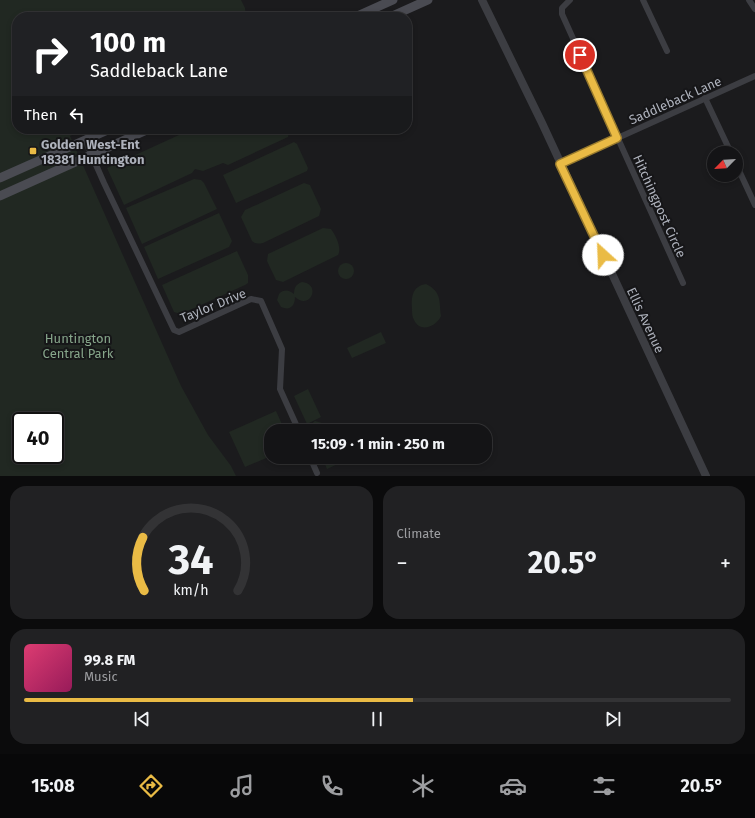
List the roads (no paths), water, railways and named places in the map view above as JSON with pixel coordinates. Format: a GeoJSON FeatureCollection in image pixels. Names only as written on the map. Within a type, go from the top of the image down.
{"type":"FeatureCollection","features":[{"type":"Feature","properties":{"kind":"main road"},"geometry":{"type":"LineString","coordinates":[[366,12],[393,0]]}},
{"type":"Feature","properties":{"kind":"main road"},"geometry":{"type":"LineString","coordinates":[[401,12],[428,0]]}},
{"type":"Feature","properties":{"kind":"main road"},"geometry":{"type":"LineString","coordinates":[[0,178],[99,134]]}},
{"type":"Feature","properties":{"kind":"main road"},"geometry":{"type":"LineString","coordinates":[[0,196],[138,134]]}},
{"type":"Feature","properties":{"kind":"street","name":"Ellis Avenue"},"geometry":{"type":"LineString","coordinates":[[482,0],[542,123],[706,476]]}},
{"type":"Feature","properties":{"kind":"street","name":"Hitchingpost Circle"},"geometry":{"type":"LineString","coordinates":[[570,0],[562,8],[562,14],[683,283]]}},
{"type":"Feature","properties":{"kind":"street"},"geometry":{"type":"LineString","coordinates":[[643,0],[667,51]]}},
{"type":"Feature","properties":{"kind":"street"},"geometry":{"type":"LineString","coordinates":[[749,0],[755,8]]}},
{"type":"Feature","properties":{"kind":"street","name":"Saddleback Lane"},"geometry":{"type":"LineString","coordinates":[[560,164],[755,76]]}},
{"type":"Feature","properties":{"kind":"street"},"geometry":{"type":"LineString","coordinates":[[705,98],[728,146]]}},
{"type":"Feature","properties":{"kind":"street","name":"Taylor Drive"},"geometry":{"type":"LineString","coordinates":[[85,140],[174,330],[179,332],[251,299],[261,301],[282,349],[280,389],[296,424]]}},
{"type":"Feature","properties":{"kind":"street"},"geometry":{"type":"LineString","coordinates":[[743,179],[755,205]]}},
{"type":"Feature","properties":{"kind":"street"},"geometry":{"type":"LineString","coordinates":[[313,464],[317,473]]}},
{"type":"Feature","properties":{"kind":"place","name":"Golden West-Ent 18381 Huntington"},"geometry":{"type":"Point","coordinates":[33,151]}},
{"type":"Feature","properties":{"kind":"park label","name":"Huntington Central Park"},"geometry":{"type":"Point","coordinates":[78,346]}}]}
